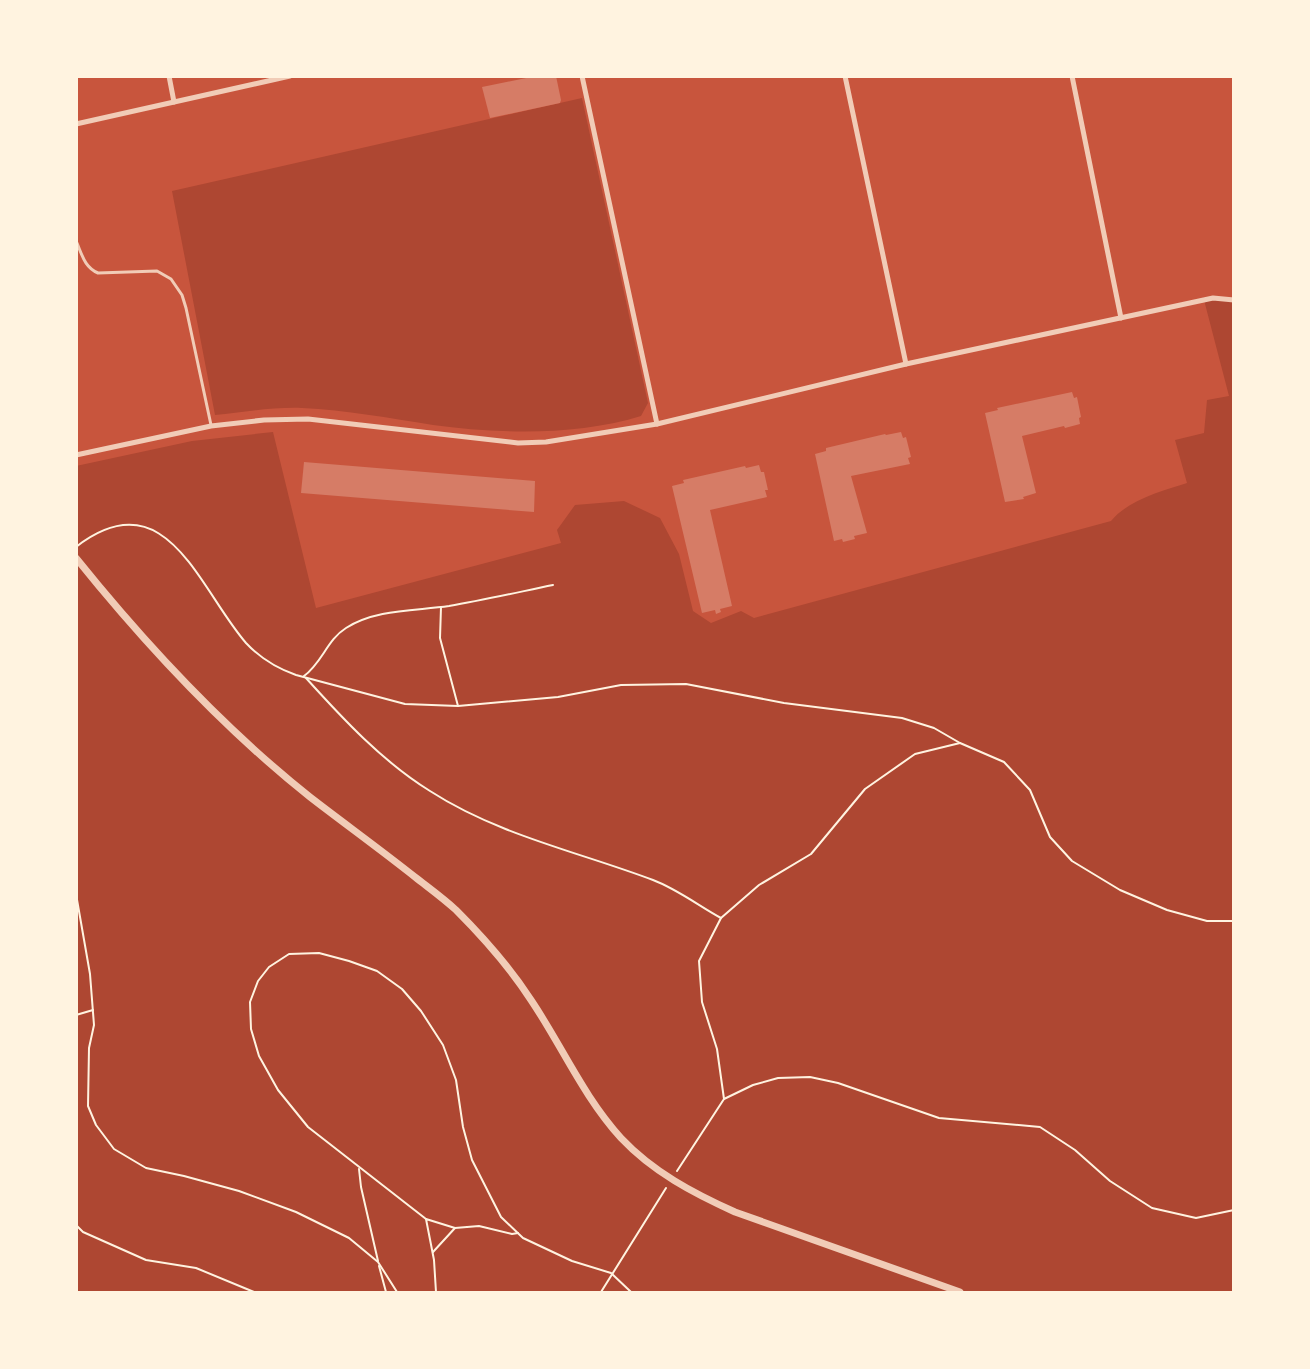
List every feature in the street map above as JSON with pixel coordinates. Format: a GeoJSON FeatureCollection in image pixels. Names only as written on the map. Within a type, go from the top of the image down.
{"type":"FeatureCollection","features":[{"type":"Feature","properties":{"kind":"street"},"geometry":{"type":"LineString","coordinates":[[169,76],[174,102]]}},
{"type":"Feature","properties":{"kind":"street"},"geometry":{"type":"LineString","coordinates":[[76,124],[290,76]]}},
{"type":"Feature","properties":{"kind":"street"},"geometry":{"type":"LineString","coordinates":[[582,76],[657,424]]}},
{"type":"Feature","properties":{"kind":"street"},"geometry":{"type":"LineString","coordinates":[[845,76],[906,364]]}},
{"type":"Feature","properties":{"kind":"street"},"geometry":{"type":"LineString","coordinates":[[1072,76],[1121,318]]}},
{"type":"Feature","properties":{"kind":"street"},"geometry":{"type":"LineString","coordinates":[[76,455],[211,426],[264,420],[308,419],[518,443],[546,442],[657,424],[906,364],[1213,298],[1233,300]]}},
{"type":"Feature","properties":{"kind":"street"},"geometry":{"type":"LineString","coordinates":[[76,558],[184,683],[236,734],[310,797],[453,907],[495,950],[532,1000],[576,1078],[599,1111],[622,1139],[667,1178],[735,1212],[960,1293]]}},
{"type":"Feature","properties":{"kind":"lane"},"geometry":{"type":"LineString","coordinates":[[76,241],[89,269],[98,273],[157,272],[171,279],[178,288],[186,308],[211,426]]}},
{"type":"Feature","properties":{"kind":"path"},"geometry":{"type":"LineString","coordinates":[[76,546],[106,528],[123,523],[156,532],[172,542],[185,555],[246,643],[262,658],[278,669],[405,704],[458,706],[558,697],[621,685],[686,684],[783,703],[902,718],[934,728],[1004,762],[1030,790],[1050,837],[1072,861],[1120,890],[1167,910],[1207,921],[1233,921]]}},
{"type":"Feature","properties":{"kind":"path"},"geometry":{"type":"LineString","coordinates":[[304,676],[312,671],[337,636],[360,620],[553,585]]}},
{"type":"Feature","properties":{"kind":"path"},"geometry":{"type":"LineString","coordinates":[[441,607],[440,638],[458,706]]}},
{"type":"Feature","properties":{"kind":"path"},"geometry":{"type":"LineString","coordinates":[[304,676],[336,712],[390,761],[430,792],[491,823],[556,848],[656,881],[721,918]]}},
{"type":"Feature","properties":{"kind":"path"},"geometry":{"type":"LineString","coordinates":[[724,1100],[717,1049],[702,1002],[699,961],[721,918],[759,885],[811,854],[865,789],[915,754],[960,742]]}},
{"type":"Feature","properties":{"kind":"path"},"geometry":{"type":"LineString","coordinates":[[76,894],[90,974],[94,1025],[89,1048],[88,1106],[96,1125],[114,1149],[146,1168],[239,1191],[296,1212],[349,1238],[378,1262],[397,1293]]}},
{"type":"Feature","properties":{"kind":"path"},"geometry":{"type":"LineString","coordinates":[[518,1233],[512,1234],[479,1226],[455,1228],[426,1219],[308,1127],[278,1090],[259,1056],[251,1029],[250,1002],[258,981],[269,967],[289,954],[319,952],[377,972],[402,989],[421,1011],[443,1045],[456,1080],[463,1127],[472,1160],[501,1217],[518,1233],[523,1238],[572,1261],[611,1273],[631,1293]]}},
{"type":"Feature","properties":{"kind":"path"},"geometry":{"type":"LineString","coordinates":[[76,1015],[93,1010]]}},
{"type":"Feature","properties":{"kind":"path"},"geometry":{"type":"LineString","coordinates":[[673,1177],[724,1100],[753,1084],[778,1078],[810,1077],[838,1083],[939,1118],[1040,1127],[1075,1150],[1110,1181],[1152,1208],[1196,1218],[1233,1210]]}},
{"type":"Feature","properties":{"kind":"path"},"geometry":{"type":"LineString","coordinates":[[359,1168],[361,1187],[386,1293]]}},
{"type":"Feature","properties":{"kind":"path"},"geometry":{"type":"LineString","coordinates":[[601,1293],[611,1273],[666,1187]]}},
{"type":"Feature","properties":{"kind":"path"},"geometry":{"type":"LineString","coordinates":[[426,1219],[436,1293]]}},
{"type":"Feature","properties":{"kind":"path"},"geometry":{"type":"LineString","coordinates":[[76,1225],[83,1232],[146,1260],[196,1268],[254,1293]]}},
{"type":"Feature","properties":{"kind":"path"},"geometry":{"type":"LineString","coordinates":[[432,1252],[455,1228]]}},
{"type":"Feature","properties":{"kind":"shaded area"},"geometry":{"type":"Polygon","coordinates":[[[582,98],[648,403],[641,416],[564,430],[511,431],[459,428],[351,412],[302,408],[215,415],[172,191],[582,98]]]}},
{"type":"Feature","properties":{"kind":"shaded area"},"geometry":{"type":"Polygon","coordinates":[[[1204,300],[1233,300],[1233,1292],[77,1292],[76,466],[192,441],[273,432],[316,608],[561,543],[557,530],[575,505],[624,501],[660,518],[679,554],[693,611],[711,623],[741,611],[754,618],[1111,521],[1136,502],[1187,483],[1175,440],[1204,433],[1207,400],[1229,396],[1204,300]]]}},
{"type":"Feature","properties":{"kind":"building"},"geometry":{"type":"Polygon","coordinates":[[[536,76],[556,76],[560,103],[490,118],[482,87],[536,76]]]}},
{"type":"Feature","properties":{"kind":"building"},"geometry":{"type":"Polygon","coordinates":[[[1072,392],[1074,398],[1077,397],[1080,424],[1022,436],[1036,493],[1023,497],[1024,499],[1005,502],[985,413],[998,410],[997,408],[1072,392]]]}},
{"type":"Feature","properties":{"kind":"building"},"geometry":{"type":"Polygon","coordinates":[[[901,432],[903,438],[906,437],[911,457],[908,458],[910,464],[851,476],[867,533],[843,542],[842,539],[834,541],[815,454],[826,451],[826,448],[901,432]]]}},
{"type":"Feature","properties":{"kind":"building"},"geometry":{"type":"Polygon","coordinates":[[[304,462],[535,481],[534,512],[301,493],[304,462]]]}},
{"type":"Feature","properties":{"kind":"building"},"geometry":{"type":"Polygon","coordinates":[[[759,465],[761,472],[764,472],[768,490],[765,490],[767,497],[710,510],[732,606],[720,609],[721,612],[716,614],[715,610],[702,613],[672,486],[684,483],[683,480],[759,465]]]}}]}
